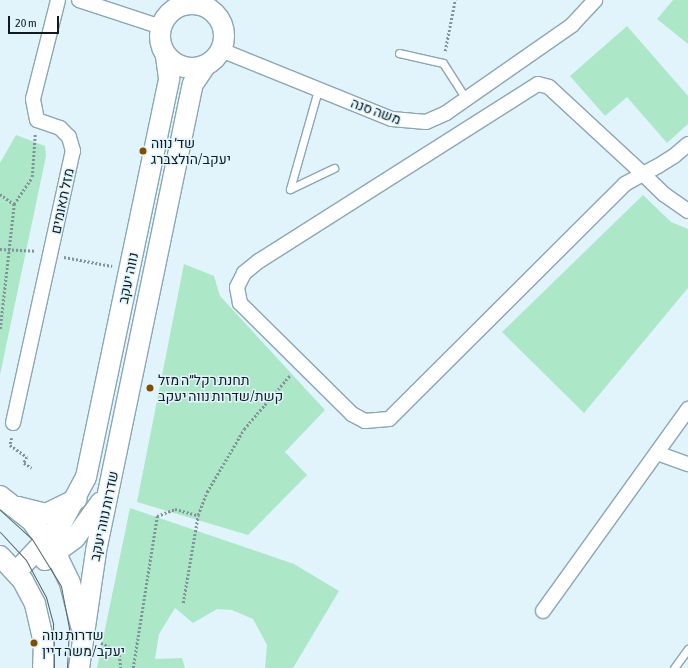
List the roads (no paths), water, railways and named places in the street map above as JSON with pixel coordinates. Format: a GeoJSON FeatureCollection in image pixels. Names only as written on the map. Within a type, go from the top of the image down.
{"type":"FeatureCollection","features":[{"type":"Feature","properties":{"kind":"street","name":"מזל תאומים"},"geometry":{"type":"LineString","coordinates":[[13,423],[73,152],[69,137],[60,128],[37,120],[33,99],[58,0]]}},
{"type":"Feature","properties":{"kind":"street"},"geometry":{"type":"LineString","coordinates":[[79,0],[161,27]]}},
{"type":"Feature","properties":{"kind":"street","name":"משה סנה"},"geometry":{"type":"LineString","coordinates":[[221,50],[392,119],[415,123],[446,113],[572,25],[595,0]]}},
{"type":"Feature","properties":{"kind":"street"},"geometry":{"type":"LineString","coordinates":[[180,4],[214,7],[224,33],[221,50],[205,66],[184,68],[166,56],[160,40],[161,27],[180,4]]}},
{"type":"Feature","properties":{"kind":"street","name":"נווה יעקב"},"geometry":{"type":"LineString","coordinates":[[77,499],[98,426],[169,78],[166,56]]}},
{"type":"Feature","properties":{"kind":"street","name":"נווה יעקב"},"geometry":{"type":"LineString","coordinates":[[116,463],[193,84],[205,66]]}},
{"type":"Feature","properties":{"kind":"street"},"geometry":{"type":"LineString","coordinates":[[688,144],[643,174],[625,184],[389,419],[365,420],[352,414],[240,303],[237,287],[244,273],[538,84],[549,87],[643,174],[688,211]]}},
{"type":"Feature","properties":{"kind":"street"},"geometry":{"type":"LineString","coordinates":[[543,610],[688,409]]}},
{"type":"Feature","properties":{"kind":"street"},"geometry":{"type":"LineString","coordinates":[[657,453],[688,464]]}},
{"type":"Feature","properties":{"kind":"street","name":"שדרות נווה יעקב"},"geometry":{"type":"LineString","coordinates":[[16,572],[93,516],[116,463]]}},
{"type":"Feature","properties":{"kind":"street","name":"שדרות נווה יעקב"},"geometry":{"type":"LineString","coordinates":[[81,653],[94,562],[116,463]]}},
{"type":"Feature","properties":{"kind":"street"},"geometry":{"type":"LineString","coordinates":[[8,501],[46,514],[77,499]]}},
{"type":"Feature","properties":{"kind":"street","name":"שדרות נווה יעקב"},"geometry":{"type":"LineString","coordinates":[[52,547],[77,499]]}},
{"type":"Feature","properties":{"kind":"street"},"geometry":{"type":"LineString","coordinates":[[8,501],[52,547],[75,601],[81,653]]}},
{"type":"Feature","properties":{"kind":"street"},"geometry":{"type":"LineString","coordinates":[[0,556],[16,572],[39,614],[44,642],[43,668]]}},
{"type":"Feature","properties":{"kind":"lane"},"geometry":{"type":"LineString","coordinates":[[400,53],[443,63],[466,99]]}},
{"type":"Feature","properties":{"kind":"lane"},"geometry":{"type":"LineString","coordinates":[[318,90],[290,188],[334,168]]}},
{"type":"Feature","properties":{"kind":"lane"},"geometry":{"type":"LineString","coordinates":[[674,668],[688,649]]}},
{"type":"Feature","properties":{"kind":"tram line"},"geometry":{"type":"LineString","coordinates":[[0,510],[32,539],[61,586],[69,628],[67,668]]}},
{"type":"Feature","properties":{"kind":"tram line"},"geometry":{"type":"LineString","coordinates":[[0,532],[26,560],[46,597],[53,624],[54,668]]}},
{"type":"Feature","properties":{"kind":"place","name":"שד׳ נווה יעקב/הולצברג"},"geometry":{"type":"Point","coordinates":[143,151]}},
{"type":"Feature","properties":{"kind":"place","name":"תחנת רקל״ה מזל קשת/שדרות נווה יעקב"},"geometry":{"type":"Point","coordinates":[150,388]}},
{"type":"Feature","properties":{"kind":"place","name":"שדרות נווה יעקב/משה דיין"},"geometry":{"type":"Point","coordinates":[34,643]}}]}
